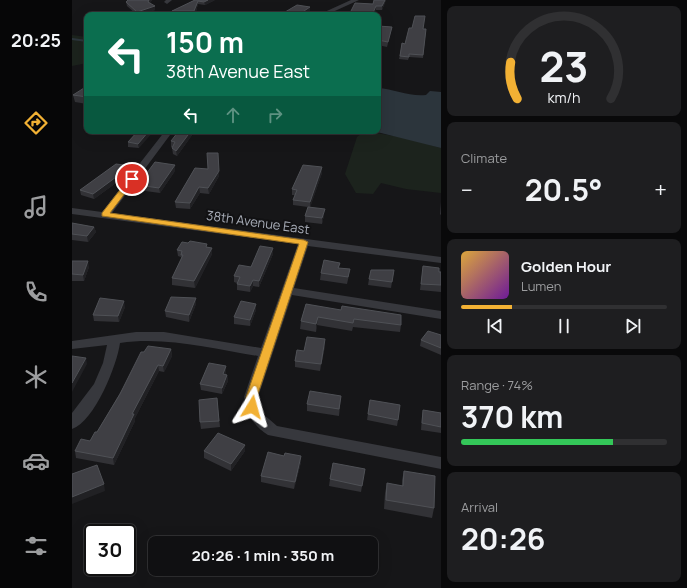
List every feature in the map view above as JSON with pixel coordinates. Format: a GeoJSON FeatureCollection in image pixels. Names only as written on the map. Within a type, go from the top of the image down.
{"type":"FeatureCollection","features":[{"type":"Feature","properties":{"kind":"street"},"geometry":{"type":"LineString","coordinates":[[328,12],[356,0]]}},
{"type":"Feature","properties":{"kind":"street"},"geometry":{"type":"LineString","coordinates":[[104,215],[167,134]]}},
{"type":"Feature","properties":{"kind":"street","name":"38th Avenue East"},"geometry":{"type":"LineString","coordinates":[[72,210],[441,260]]}},
{"type":"Feature","properties":{"kind":"street"},"geometry":{"type":"LineString","coordinates":[[304,242],[251,397],[254,413],[262,424],[273,431],[441,463]]}},
{"type":"Feature","properties":{"kind":"street"},"geometry":{"type":"LineString","coordinates":[[287,291],[441,315]]}},
{"type":"Feature","properties":{"kind":"street"},"geometry":{"type":"LineString","coordinates":[[72,345],[136,336],[164,336],[266,353]]}},
{"type":"Feature","properties":{"kind":"street"},"geometry":{"type":"LineString","coordinates":[[72,423],[81,414],[102,382],[112,356],[114,339]]}},
{"type":"Feature","properties":{"kind":"shaded area"},"geometry":{"type":"Polygon","coordinates":[[[72,35],[84,37],[84,64],[72,66],[72,35]]]}},
{"type":"Feature","properties":{"kind":"shaded area"},"geometry":{"type":"Polygon","coordinates":[[[381,88],[420,95],[426,95],[430,91],[441,92],[441,148],[381,133],[381,88]]]}},
{"type":"Feature","properties":{"kind":"shaded area"},"geometry":{"type":"Polygon","coordinates":[[[360,134],[381,134],[404,138],[441,148],[441,193],[406,189],[381,183],[373,194],[356,193],[345,174],[357,137],[360,134]]]}},
{"type":"Feature","properties":{"kind":"building"},"geometry":{"type":"Polygon","coordinates":[[[128,0],[149,0],[148,2],[155,6],[137,12],[126,2],[128,0]]]}},
{"type":"Feature","properties":{"kind":"building"},"geometry":{"type":"Polygon","coordinates":[[[195,0],[208,0],[204,2],[198,1],[194,11],[172,11],[195,0]]]}},
{"type":"Feature","properties":{"kind":"building"},"geometry":{"type":"Polygon","coordinates":[[[374,0],[385,0],[382,6],[376,6],[373,12],[350,12],[355,3],[373,4],[374,0]]]}},
{"type":"Feature","properties":{"kind":"building"},"geometry":{"type":"Polygon","coordinates":[[[297,5],[310,7],[302,12],[285,12],[297,5]]]}},
{"type":"Feature","properties":{"kind":"building"},"geometry":{"type":"Polygon","coordinates":[[[415,16],[425,16],[423,29],[426,29],[423,55],[409,54],[409,57],[400,56],[402,43],[405,44],[409,28],[412,28],[415,16]]]}},
{"type":"Feature","properties":{"kind":"building"},"geometry":{"type":"Polygon","coordinates":[[[381,26],[392,27],[388,42],[381,41],[381,26]]]}},
{"type":"Feature","properties":{"kind":"building"},"geometry":{"type":"Polygon","coordinates":[[[84,88],[84,97],[73,95],[84,88]]]}},
{"type":"Feature","properties":{"kind":"building"},"geometry":{"type":"Polygon","coordinates":[[[135,134],[146,134],[138,144],[128,142],[135,134]]]}},
{"type":"Feature","properties":{"kind":"building"},"geometry":{"type":"Polygon","coordinates":[[[176,134],[189,134],[176,151],[172,148],[175,142],[171,141],[176,134]]]}},
{"type":"Feature","properties":{"kind":"building"},"geometry":{"type":"Polygon","coordinates":[[[207,153],[218,153],[219,171],[208,188],[199,187],[190,203],[175,202],[195,168],[208,169],[207,153]]]}},
{"type":"Feature","properties":{"kind":"building"},"geometry":{"type":"Polygon","coordinates":[[[155,162],[175,165],[159,188],[138,185],[155,162]]]}},
{"type":"Feature","properties":{"kind":"building"},"geometry":{"type":"Polygon","coordinates":[[[116,164],[131,166],[93,194],[80,190],[116,164]]]}},
{"type":"Feature","properties":{"kind":"building"},"geometry":{"type":"Polygon","coordinates":[[[303,165],[322,167],[310,202],[293,200],[297,190],[292,189],[303,165]]]}},
{"type":"Feature","properties":{"kind":"building"},"geometry":{"type":"Polygon","coordinates":[[[308,207],[325,209],[322,218],[305,216],[308,207]]]}},
{"type":"Feature","properties":{"kind":"building"},"geometry":{"type":"Polygon","coordinates":[[[72,223],[94,227],[87,236],[72,234],[72,223]]]}},
{"type":"Feature","properties":{"kind":"building"},"geometry":{"type":"Polygon","coordinates":[[[190,241],[207,244],[206,247],[212,248],[194,281],[172,278],[183,255],[181,255],[182,251],[177,250],[182,242],[188,243],[190,241]]]}},
{"type":"Feature","properties":{"kind":"building"},"geometry":{"type":"Polygon","coordinates":[[[260,246],[273,248],[259,281],[253,280],[250,286],[237,284],[240,277],[234,276],[239,265],[251,267],[260,246]]]}},
{"type":"Feature","properties":{"kind":"building"},"geometry":{"type":"Polygon","coordinates":[[[324,260],[340,263],[338,268],[350,269],[348,277],[321,273],[324,260]]]}},
{"type":"Feature","properties":{"kind":"building"},"geometry":{"type":"Polygon","coordinates":[[[72,261],[88,261],[83,275],[72,274],[72,261]]]}},
{"type":"Feature","properties":{"kind":"building"},"geometry":{"type":"Polygon","coordinates":[[[423,266],[439,268],[439,272],[441,272],[441,285],[421,284],[423,266]]]}},
{"type":"Feature","properties":{"kind":"building"},"geometry":{"type":"Polygon","coordinates":[[[371,270],[394,270],[392,282],[369,279],[371,270]]]}},
{"type":"Feature","properties":{"kind":"building"},"geometry":{"type":"Polygon","coordinates":[[[171,297],[196,298],[189,315],[165,311],[171,297]]]}},
{"type":"Feature","properties":{"kind":"building"},"geometry":{"type":"Polygon","coordinates":[[[100,298],[124,301],[118,316],[93,315],[100,298]]]}},
{"type":"Feature","properties":{"kind":"building"},"geometry":{"type":"Polygon","coordinates":[[[241,301],[256,304],[250,320],[234,317],[241,301]]]}},
{"type":"Feature","properties":{"kind":"building"},"geometry":{"type":"Polygon","coordinates":[[[306,304],[341,310],[342,306],[401,315],[401,325],[354,319],[353,323],[318,317],[316,324],[301,321],[306,304]]]}},
{"type":"Feature","properties":{"kind":"building"},"geometry":{"type":"Polygon","coordinates":[[[428,331],[441,335],[441,348],[421,340],[428,331]]]}},
{"type":"Feature","properties":{"kind":"building"},"geometry":{"type":"Polygon","coordinates":[[[307,337],[325,339],[321,364],[295,361],[297,350],[304,351],[307,337]]]}},
{"type":"Feature","properties":{"kind":"building"},"geometry":{"type":"Polygon","coordinates":[[[148,346],[171,349],[163,366],[158,365],[132,414],[134,414],[113,458],[75,451],[81,439],[90,441],[95,432],[97,432],[120,394],[141,352],[144,352],[148,346]]]}},
{"type":"Feature","properties":{"kind":"building"},"geometry":{"type":"Polygon","coordinates":[[[72,356],[86,358],[72,383],[72,356]]]}},
{"type":"Feature","properties":{"kind":"building"},"geometry":{"type":"Polygon","coordinates":[[[209,363],[226,366],[223,374],[227,375],[222,388],[200,384],[209,363]]]}},
{"type":"Feature","properties":{"kind":"building"},"geometry":{"type":"Polygon","coordinates":[[[310,391],[341,396],[339,409],[307,404],[310,391]]]}},
{"type":"Feature","properties":{"kind":"building"},"geometry":{"type":"Polygon","coordinates":[[[217,398],[219,421],[200,422],[199,400],[217,398]]]}},
{"type":"Feature","properties":{"kind":"building"},"geometry":{"type":"Polygon","coordinates":[[[370,400],[400,405],[398,420],[368,414],[370,400]]]}},
{"type":"Feature","properties":{"kind":"building"},"geometry":{"type":"Polygon","coordinates":[[[423,410],[441,413],[441,427],[422,423],[423,410]]]}},
{"type":"Feature","properties":{"kind":"building"},"geometry":{"type":"Polygon","coordinates":[[[218,433],[245,445],[231,464],[204,451],[218,433]]]}},
{"type":"Feature","properties":{"kind":"building"},"geometry":{"type":"Polygon","coordinates":[[[268,452],[284,456],[285,453],[301,456],[295,482],[261,476],[268,452]]]}},
{"type":"Feature","properties":{"kind":"building"},"geometry":{"type":"Polygon","coordinates":[[[333,463],[365,469],[362,486],[330,479],[333,463]]]}},
{"type":"Feature","properties":{"kind":"building"},"geometry":{"type":"Polygon","coordinates":[[[97,465],[104,484],[72,497],[72,474],[97,465]]]}},
{"type":"Feature","properties":{"kind":"building"},"geometry":{"type":"Polygon","coordinates":[[[404,471],[435,476],[434,508],[386,500],[387,483],[403,486],[404,471]]]}},
{"type":"Feature","properties":{"kind":"waterway"},"geometry":{"type":"LineString","coordinates":[[72,39],[84,41]]}},
{"type":"Feature","properties":{"kind":"route"},"geometry":{"type":"LineString","coordinates":[[132,179],[104,215],[304,242],[251,397],[252,407]]}}]}
